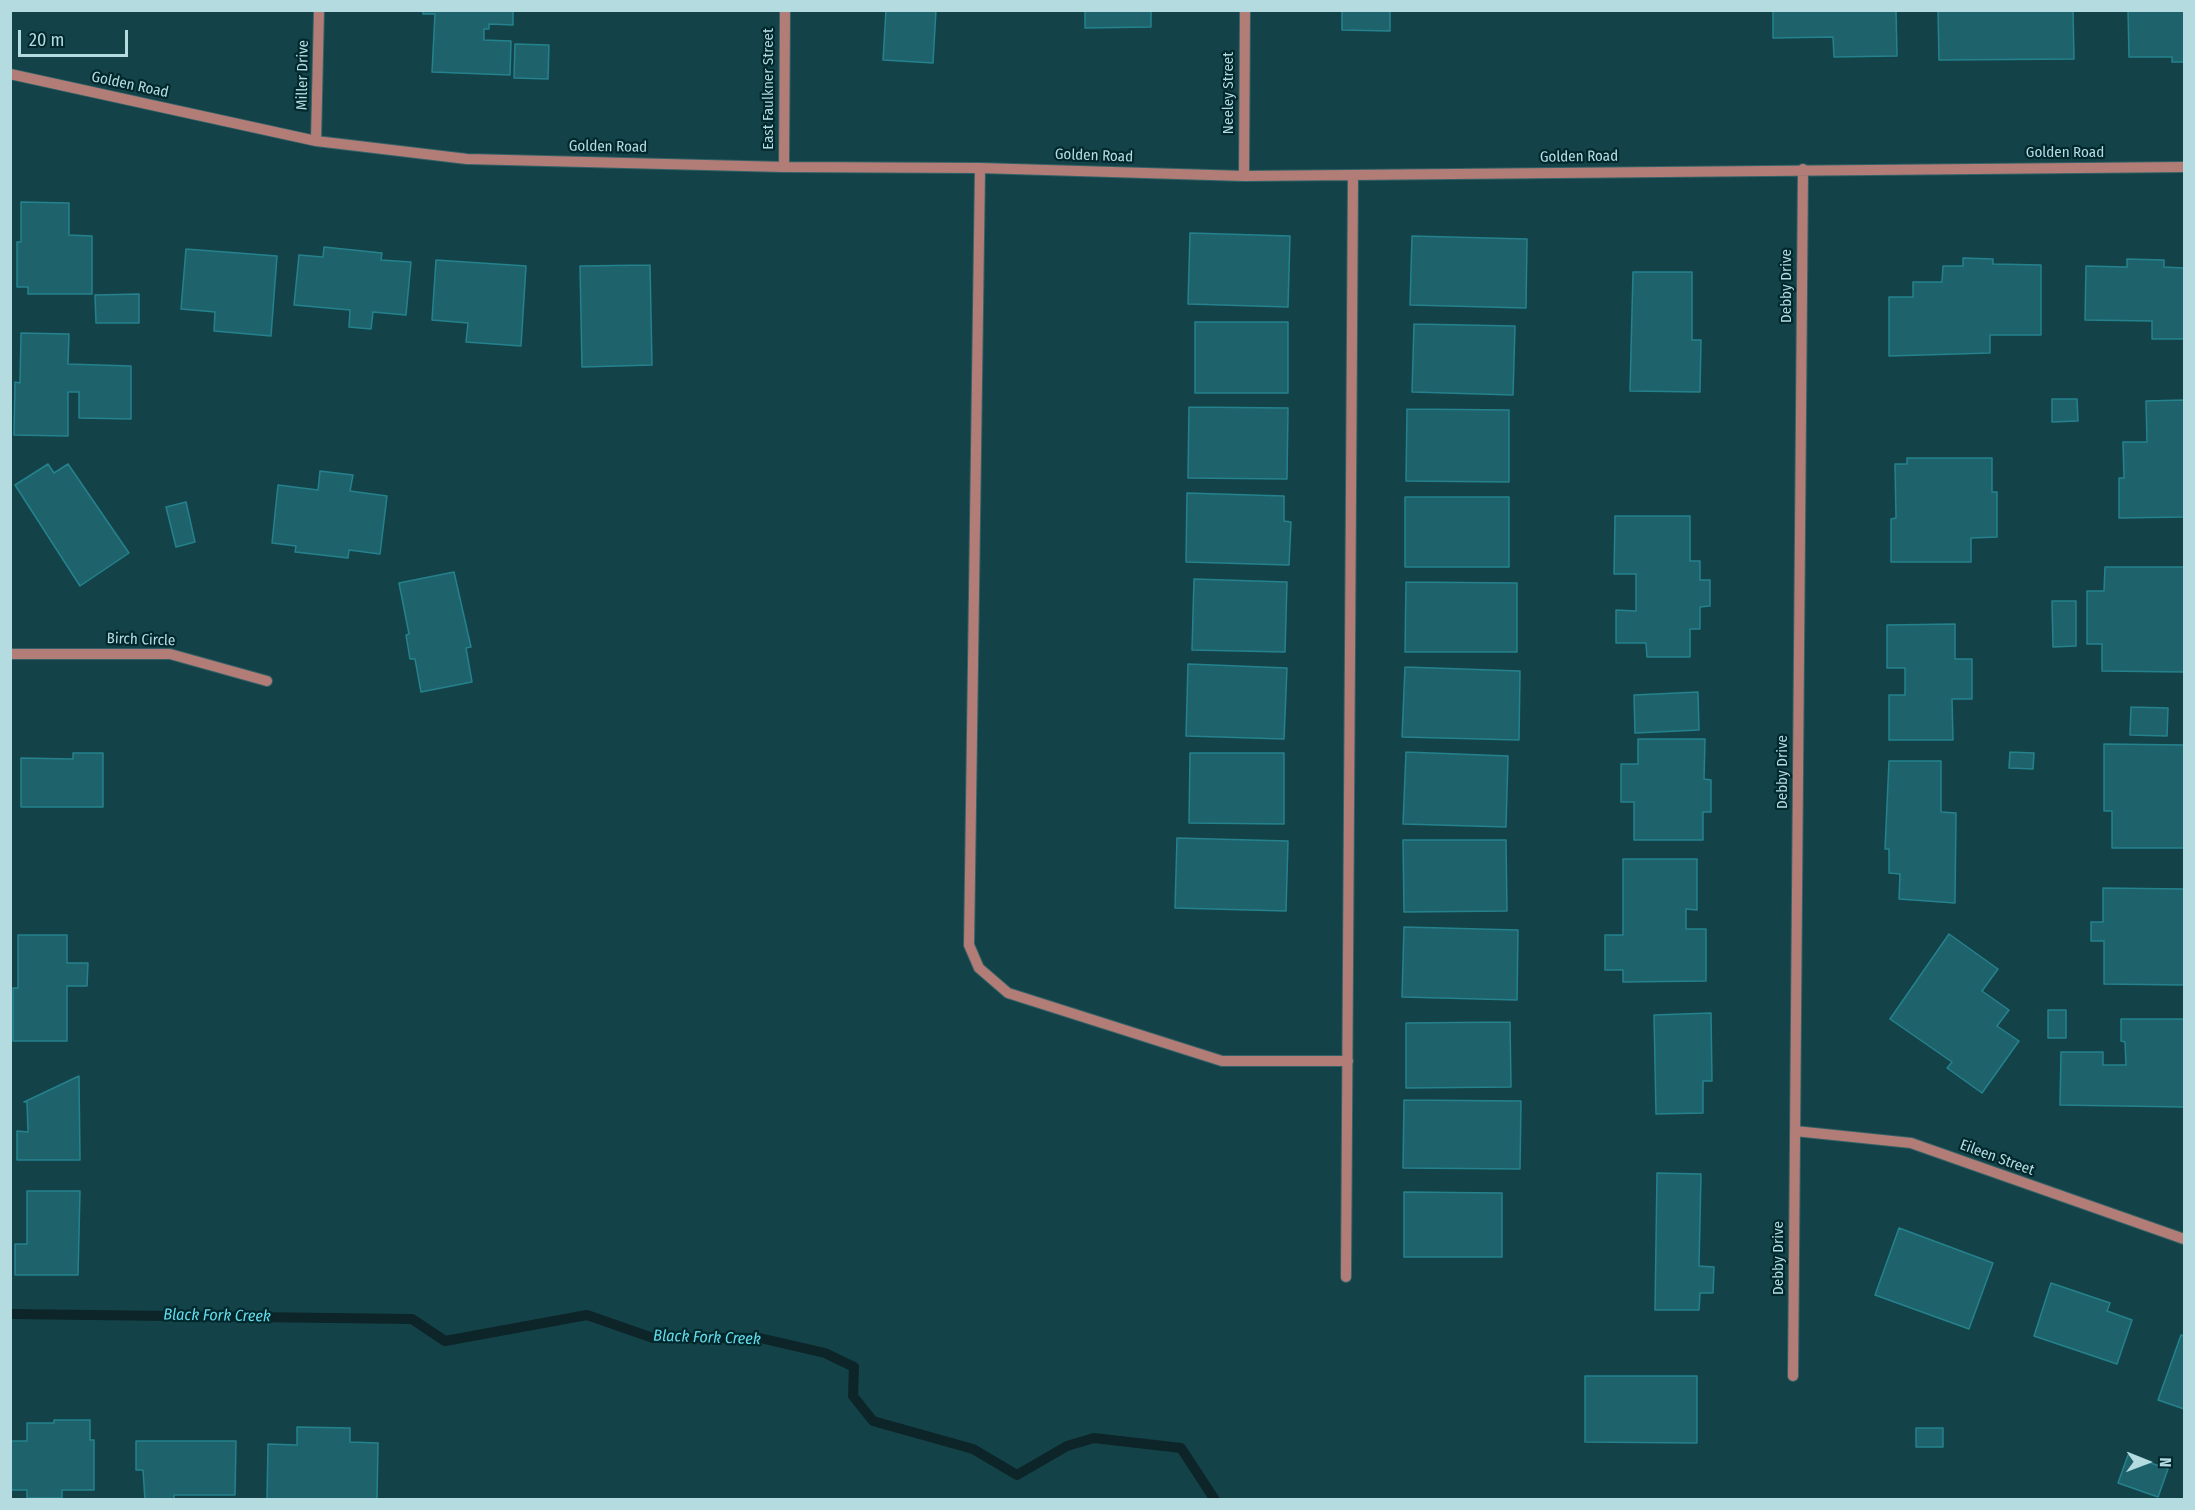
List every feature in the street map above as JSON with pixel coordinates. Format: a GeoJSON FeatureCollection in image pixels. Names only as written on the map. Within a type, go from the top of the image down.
{"type":"FeatureCollection","features":[{"type":"Feature","properties":{"kind":"street","name":"Miller Drive"},"geometry":{"type":"LineString","coordinates":[[316,141],[319,10]]}},
{"type":"Feature","properties":{"kind":"street","name":"East Faulkner Street"},"geometry":{"type":"LineString","coordinates":[[784,167],[785,10]]}},
{"type":"Feature","properties":{"kind":"street","name":"Neeley Street"},"geometry":{"type":"LineString","coordinates":[[1244,176],[1245,10]]}},
{"type":"Feature","properties":{"kind":"street","name":"Golden Road"},"geometry":{"type":"LineString","coordinates":[[10,74],[316,141],[467,159],[784,167],[980,168],[1244,176],[2184,167]]}},
{"type":"Feature","properties":{"kind":"street"},"geometry":{"type":"LineString","coordinates":[[980,168],[969,945],[979,968],[1008,993],[1222,1061],[1348,1061]]}},
{"type":"Feature","properties":{"kind":"street","name":"Debby Drive"},"geometry":{"type":"LineString","coordinates":[[1793,1376],[1803,169]]}},
{"type":"Feature","properties":{"kind":"street"},"geometry":{"type":"LineString","coordinates":[[1346,1276],[1353,175]]}},
{"type":"Feature","properties":{"kind":"street","name":"Birch Circle"},"geometry":{"type":"LineString","coordinates":[[10,654],[170,654],[267,681]]}},
{"type":"Feature","properties":{"kind":"street","name":"Eileen Street"},"geometry":{"type":"LineString","coordinates":[[1795,1131],[1911,1143],[2184,1239]]}},
{"type":"Feature","properties":{"kind":"building"},"geometry":{"type":"Polygon","coordinates":[[[423,10],[513,10],[513,25],[489,24],[489,29],[484,29],[484,40],[511,41],[510,75],[432,72],[435,14],[423,14],[423,10]]]}},
{"type":"Feature","properties":{"kind":"building"},"geometry":{"type":"Polygon","coordinates":[[[886,10],[936,10],[933,63],[883,60],[886,10]]]}},
{"type":"Feature","properties":{"kind":"building"},"geometry":{"type":"Polygon","coordinates":[[[1085,10],[1151,10],[1151,27],[1085,28],[1085,10]]]}},
{"type":"Feature","properties":{"kind":"building"},"geometry":{"type":"Polygon","coordinates":[[[1342,10],[1390,10],[1390,31],[1342,30],[1342,10]]]}},
{"type":"Feature","properties":{"kind":"building"},"geometry":{"type":"Polygon","coordinates":[[[1773,10],[1896,10],[1897,56],[1834,57],[1833,37],[1773,38],[1773,10]]]}},
{"type":"Feature","properties":{"kind":"building"},"geometry":{"type":"Polygon","coordinates":[[[1938,10],[2073,10],[2074,59],[1939,60],[1938,10]]]}},
{"type":"Feature","properties":{"kind":"building"},"geometry":{"type":"Polygon","coordinates":[[[2128,10],[2184,10],[2184,62],[2172,62],[2172,57],[2129,57],[2128,10]]]}},
{"type":"Feature","properties":{"kind":"building"},"geometry":{"type":"Polygon","coordinates":[[[515,44],[549,45],[548,79],[514,78],[515,44]]]}},
{"type":"Feature","properties":{"kind":"building"},"geometry":{"type":"Polygon","coordinates":[[[21,202],[69,203],[69,235],[92,236],[92,294],[28,294],[28,287],[17,287],[17,242],[21,242],[21,202]]]}},
{"type":"Feature","properties":{"kind":"building"},"geometry":{"type":"Polygon","coordinates":[[[1190,233],[1290,236],[1288,307],[1188,304],[1190,233]]]}},
{"type":"Feature","properties":{"kind":"building"},"geometry":{"type":"Polygon","coordinates":[[[1412,236],[1527,239],[1526,308],[1410,305],[1412,236]]]}},
{"type":"Feature","properties":{"kind":"building"},"geometry":{"type":"Polygon","coordinates":[[[324,247],[382,253],[381,260],[411,262],[406,315],[373,312],[371,329],[349,327],[350,310],[294,305],[299,255],[323,257],[324,247]]]}},
{"type":"Feature","properties":{"kind":"building"},"geometry":{"type":"Polygon","coordinates":[[[186,249],[277,256],[271,336],[214,331],[215,312],[181,309],[186,249]]]}},
{"type":"Feature","properties":{"kind":"building"},"geometry":{"type":"Polygon","coordinates":[[[1963,258],[1993,259],[1993,264],[2041,265],[2041,335],[1990,335],[1990,353],[1889,356],[1889,297],[1913,297],[1913,282],[1942,282],[1943,266],[1963,266],[1963,258]]]}},
{"type":"Feature","properties":{"kind":"building"},"geometry":{"type":"Polygon","coordinates":[[[2127,259],[2164,260],[2164,267],[2184,268],[2184,339],[2152,339],[2152,321],[2085,320],[2086,266],[2127,267],[2127,259]]]}},
{"type":"Feature","properties":{"kind":"building"},"geometry":{"type":"Polygon","coordinates":[[[436,260],[526,266],[521,346],[466,342],[468,323],[432,320],[436,260]]]}},
{"type":"Feature","properties":{"kind":"building"},"geometry":{"type":"Polygon","coordinates":[[[650,265],[652,365],[582,367],[580,266],[650,265]]]}},
{"type":"Feature","properties":{"kind":"building"},"geometry":{"type":"Polygon","coordinates":[[[1633,272],[1692,272],[1692,340],[1701,340],[1700,392],[1630,391],[1633,272]]]}},
{"type":"Feature","properties":{"kind":"building"},"geometry":{"type":"Polygon","coordinates":[[[139,294],[139,323],[96,323],[95,295],[139,294]]]}},
{"type":"Feature","properties":{"kind":"building"},"geometry":{"type":"Polygon","coordinates":[[[1195,322],[1288,322],[1288,393],[1195,393],[1195,322]]]}},
{"type":"Feature","properties":{"kind":"building"},"geometry":{"type":"Polygon","coordinates":[[[1414,324],[1515,326],[1513,395],[1412,392],[1414,324]]]}},
{"type":"Feature","properties":{"kind":"building"},"geometry":{"type":"Polygon","coordinates":[[[21,333],[69,334],[68,364],[131,366],[131,419],[79,418],[79,392],[68,392],[68,436],[14,435],[15,382],[20,383],[21,333]]]}},
{"type":"Feature","properties":{"kind":"building"},"geometry":{"type":"Polygon","coordinates":[[[2052,399],[2077,399],[2078,421],[2052,422],[2052,399]]]}},
{"type":"Feature","properties":{"kind":"building"},"geometry":{"type":"Polygon","coordinates":[[[2184,400],[2184,517],[2119,518],[2119,478],[2124,478],[2123,442],[2147,442],[2146,401],[2184,400]]]}},
{"type":"Feature","properties":{"kind":"building"},"geometry":{"type":"Polygon","coordinates":[[[1189,407],[1288,408],[1287,479],[1188,478],[1189,407]]]}},
{"type":"Feature","properties":{"kind":"building"},"geometry":{"type":"Polygon","coordinates":[[[1407,409],[1509,410],[1509,482],[1406,481],[1407,409]]]}},
{"type":"Feature","properties":{"kind":"building"},"geometry":{"type":"Polygon","coordinates":[[[1907,458],[1992,458],[1992,492],[1997,492],[1997,537],[1971,538],[1971,562],[1891,562],[1891,519],[1896,518],[1895,464],[1907,464],[1907,458]]]}},
{"type":"Feature","properties":{"kind":"building"},"geometry":{"type":"Polygon","coordinates":[[[48,464],[54,473],[68,464],[129,553],[80,586],[15,485],[48,464]]]}},
{"type":"Feature","properties":{"kind":"building"},"geometry":{"type":"Polygon","coordinates":[[[320,471],[353,475],[350,491],[387,496],[380,554],[349,550],[348,558],[295,552],[296,546],[272,543],[278,485],[318,490],[320,471]]]}},
{"type":"Feature","properties":{"kind":"building"},"geometry":{"type":"Polygon","coordinates":[[[1187,493],[1284,496],[1284,521],[1291,522],[1289,565],[1186,562],[1187,493]]]}},
{"type":"Feature","properties":{"kind":"building"},"geometry":{"type":"Polygon","coordinates":[[[1405,497],[1509,497],[1509,567],[1405,567],[1405,497]]]}},
{"type":"Feature","properties":{"kind":"building"},"geometry":{"type":"Polygon","coordinates":[[[186,502],[195,542],[176,547],[166,507],[186,502]]]}},
{"type":"Feature","properties":{"kind":"building"},"geometry":{"type":"Polygon","coordinates":[[[1615,516],[1690,516],[1690,561],[1700,561],[1700,580],[1710,580],[1710,606],[1700,607],[1700,629],[1690,629],[1690,657],[1647,657],[1646,643],[1616,643],[1616,610],[1636,611],[1636,574],[1614,574],[1615,516]]]}},
{"type":"Feature","properties":{"kind":"building"},"geometry":{"type":"Polygon","coordinates":[[[2105,567],[2184,567],[2184,672],[2102,671],[2102,644],[2087,644],[2087,591],[2104,591],[2105,567]]]}},
{"type":"Feature","properties":{"kind":"building"},"geometry":{"type":"Polygon","coordinates":[[[454,572],[471,647],[466,648],[472,682],[421,692],[415,659],[410,659],[406,635],[409,634],[399,583],[454,572]]]}},
{"type":"Feature","properties":{"kind":"building"},"geometry":{"type":"Polygon","coordinates":[[[1194,579],[1287,582],[1285,652],[1192,650],[1194,579]]]}},
{"type":"Feature","properties":{"kind":"building"},"geometry":{"type":"Polygon","coordinates":[[[1406,582],[1517,583],[1517,652],[1405,652],[1406,582]]]}},
{"type":"Feature","properties":{"kind":"building"},"geometry":{"type":"Polygon","coordinates":[[[2052,601],[2076,601],[2076,646],[2053,647],[2052,601]]]}},
{"type":"Feature","properties":{"kind":"building"},"geometry":{"type":"Polygon","coordinates":[[[1955,624],[1955,659],[1972,659],[1972,699],[1952,699],[1953,740],[1889,740],[1889,695],[1905,695],[1905,668],[1887,668],[1887,625],[1955,624]]]}},
{"type":"Feature","properties":{"kind":"building"},"geometry":{"type":"Polygon","coordinates":[[[1188,664],[1287,668],[1284,739],[1186,736],[1188,664]]]}},
{"type":"Feature","properties":{"kind":"building"},"geometry":{"type":"Polygon","coordinates":[[[1405,667],[1520,671],[1519,740],[1402,737],[1405,667]]]}},
{"type":"Feature","properties":{"kind":"building"},"geometry":{"type":"Polygon","coordinates":[[[1698,692],[1699,730],[1635,733],[1634,695],[1698,692]]]}},
{"type":"Feature","properties":{"kind":"building"},"geometry":{"type":"Polygon","coordinates":[[[2131,707],[2168,708],[2167,736],[2130,735],[2131,707]]]}},
{"type":"Feature","properties":{"kind":"building"},"geometry":{"type":"Polygon","coordinates":[[[1638,739],[1705,739],[1704,779],[1711,780],[1711,812],[1703,812],[1703,840],[1634,840],[1634,802],[1621,802],[1621,764],[1638,764],[1638,739]]]}},
{"type":"Feature","properties":{"kind":"building"},"geometry":{"type":"Polygon","coordinates":[[[2104,744],[2184,745],[2184,848],[2112,848],[2112,811],[2104,811],[2104,744]]]}},
{"type":"Feature","properties":{"kind":"building"},"geometry":{"type":"Polygon","coordinates":[[[1406,752],[1508,756],[1506,827],[1403,824],[1406,752]]]}},
{"type":"Feature","properties":{"kind":"building"},"geometry":{"type":"Polygon","coordinates":[[[2010,752],[2034,753],[2033,769],[2009,768],[2010,752]]]}},
{"type":"Feature","properties":{"kind":"building"},"geometry":{"type":"Polygon","coordinates":[[[73,753],[103,753],[103,807],[21,807],[21,758],[73,759],[73,753]]]}},
{"type":"Feature","properties":{"kind":"building"},"geometry":{"type":"Polygon","coordinates":[[[1190,753],[1284,753],[1284,824],[1189,823],[1190,753]]]}},
{"type":"Feature","properties":{"kind":"building"},"geometry":{"type":"Polygon","coordinates":[[[1889,761],[1941,761],[1941,812],[1956,813],[1955,903],[1899,899],[1900,874],[1889,873],[1889,849],[1885,849],[1889,761]]]}},
{"type":"Feature","properties":{"kind":"building"},"geometry":{"type":"Polygon","coordinates":[[[1177,838],[1288,841],[1286,911],[1175,908],[1177,838]]]}},
{"type":"Feature","properties":{"kind":"building"},"geometry":{"type":"Polygon","coordinates":[[[1403,840],[1506,840],[1507,911],[1404,912],[1403,840]]]}},
{"type":"Feature","properties":{"kind":"building"},"geometry":{"type":"Polygon","coordinates":[[[1623,859],[1697,859],[1697,910],[1686,909],[1686,929],[1706,929],[1706,981],[1623,982],[1623,970],[1605,970],[1605,935],[1623,935],[1623,859]]]}},
{"type":"Feature","properties":{"kind":"building"},"geometry":{"type":"Polygon","coordinates":[[[2103,888],[2184,889],[2184,985],[2104,984],[2104,941],[2091,941],[2091,922],[2103,922],[2103,888]]]}},
{"type":"Feature","properties":{"kind":"building"},"geometry":{"type":"Polygon","coordinates":[[[1404,927],[1518,930],[1517,1000],[1402,997],[1404,927]]]}},
{"type":"Feature","properties":{"kind":"building"},"geometry":{"type":"Polygon","coordinates":[[[1949,934],[1998,969],[1982,991],[2009,1010],[1997,1026],[2019,1041],[1982,1093],[1947,1068],[1952,1062],[1890,1019],[1949,934]]]}},
{"type":"Feature","properties":{"kind":"building"},"geometry":{"type":"Polygon","coordinates":[[[18,935],[67,935],[67,963],[88,963],[87,986],[67,986],[67,1041],[13,1041],[13,988],[18,988],[18,935]]]}},
{"type":"Feature","properties":{"kind":"building"},"geometry":{"type":"Polygon","coordinates":[[[2048,1010],[2066,1010],[2066,1038],[2048,1038],[2048,1010]]]}},
{"type":"Feature","properties":{"kind":"building"},"geometry":{"type":"Polygon","coordinates":[[[1711,1013],[1712,1081],[1703,1081],[1703,1113],[1656,1114],[1654,1015],[1711,1013]]]}},
{"type":"Feature","properties":{"kind":"building"},"geometry":{"type":"Polygon","coordinates":[[[2121,1019],[2184,1019],[2184,1107],[2060,1105],[2061,1052],[2103,1052],[2103,1065],[2126,1065],[2125,1042],[2121,1041],[2121,1019]]]}},
{"type":"Feature","properties":{"kind":"building"},"geometry":{"type":"Polygon","coordinates":[[[1510,1022],[1511,1087],[1406,1088],[1406,1023],[1510,1022]]]}},
{"type":"Feature","properties":{"kind":"building"},"geometry":{"type":"Polygon","coordinates":[[[79,1076],[80,1160],[17,1160],[17,1131],[28,1132],[27,1102],[24,1102],[79,1076]]]}},
{"type":"Feature","properties":{"kind":"building"},"geometry":{"type":"Polygon","coordinates":[[[1404,1100],[1521,1101],[1520,1169],[1403,1168],[1404,1100]]]}},
{"type":"Feature","properties":{"kind":"building"},"geometry":{"type":"Polygon","coordinates":[[[1657,1173],[1701,1174],[1699,1266],[1714,1267],[1713,1293],[1700,1293],[1699,1310],[1655,1310],[1657,1173]]]}},
{"type":"Feature","properties":{"kind":"building"},"geometry":{"type":"Polygon","coordinates":[[[27,1191],[80,1191],[78,1275],[15,1275],[15,1244],[27,1244],[27,1191]]]}},
{"type":"Feature","properties":{"kind":"building"},"geometry":{"type":"Polygon","coordinates":[[[1404,1192],[1502,1193],[1502,1257],[1404,1257],[1404,1192]]]}},
{"type":"Feature","properties":{"kind":"building"},"geometry":{"type":"Polygon","coordinates":[[[1899,1228],[1993,1263],[1969,1329],[1875,1295],[1899,1228]]]}},
{"type":"Feature","properties":{"kind":"building"},"geometry":{"type":"Polygon","coordinates":[[[2051,1283],[2110,1303],[2107,1311],[2132,1320],[2117,1364],[2034,1336],[2051,1283]]]}},
{"type":"Feature","properties":{"kind":"building"},"geometry":{"type":"Polygon","coordinates":[[[2181,1335],[2184,1336],[2184,1409],[2158,1400],[2181,1335]]]}},
{"type":"Feature","properties":{"kind":"building"},"geometry":{"type":"Polygon","coordinates":[[[1585,1376],[1697,1376],[1697,1443],[1585,1442],[1585,1376]]]}},
{"type":"Feature","properties":{"kind":"building"},"geometry":{"type":"Polygon","coordinates":[[[54,1420],[90,1420],[90,1440],[94,1440],[94,1490],[62,1490],[62,1498],[27,1498],[27,1490],[10,1490],[10,1441],[27,1441],[27,1423],[54,1423],[54,1420]]]}},
{"type":"Feature","properties":{"kind":"building"},"geometry":{"type":"Polygon","coordinates":[[[297,1427],[350,1428],[350,1442],[378,1443],[377,1500],[267,1499],[268,1444],[297,1445],[297,1427]]]}},
{"type":"Feature","properties":{"kind":"building"},"geometry":{"type":"Polygon","coordinates":[[[1916,1428],[1943,1428],[1943,1447],[1916,1447],[1916,1428]]]}},
{"type":"Feature","properties":{"kind":"building"},"geometry":{"type":"Polygon","coordinates":[[[136,1441],[236,1441],[235,1495],[174,1495],[174,1500],[145,1500],[143,1470],[136,1470],[136,1441]]]}},
{"type":"Feature","properties":{"kind":"building"},"geometry":{"type":"Polygon","coordinates":[[[2128,1455],[2168,1469],[2158,1497],[2118,1483],[2128,1455]]]}},
{"type":"Feature","properties":{"kind":"waterway","name":"Black Fork Creek"},"geometry":{"type":"LineString","coordinates":[[10,1314],[412,1319],[445,1341],[587,1315],[653,1338],[760,1338],[825,1353],[854,1367],[853,1396],[873,1421],[973,1449],[1017,1475],[1067,1446],[1094,1438],[1181,1448],[1215,1500]]}}]}
